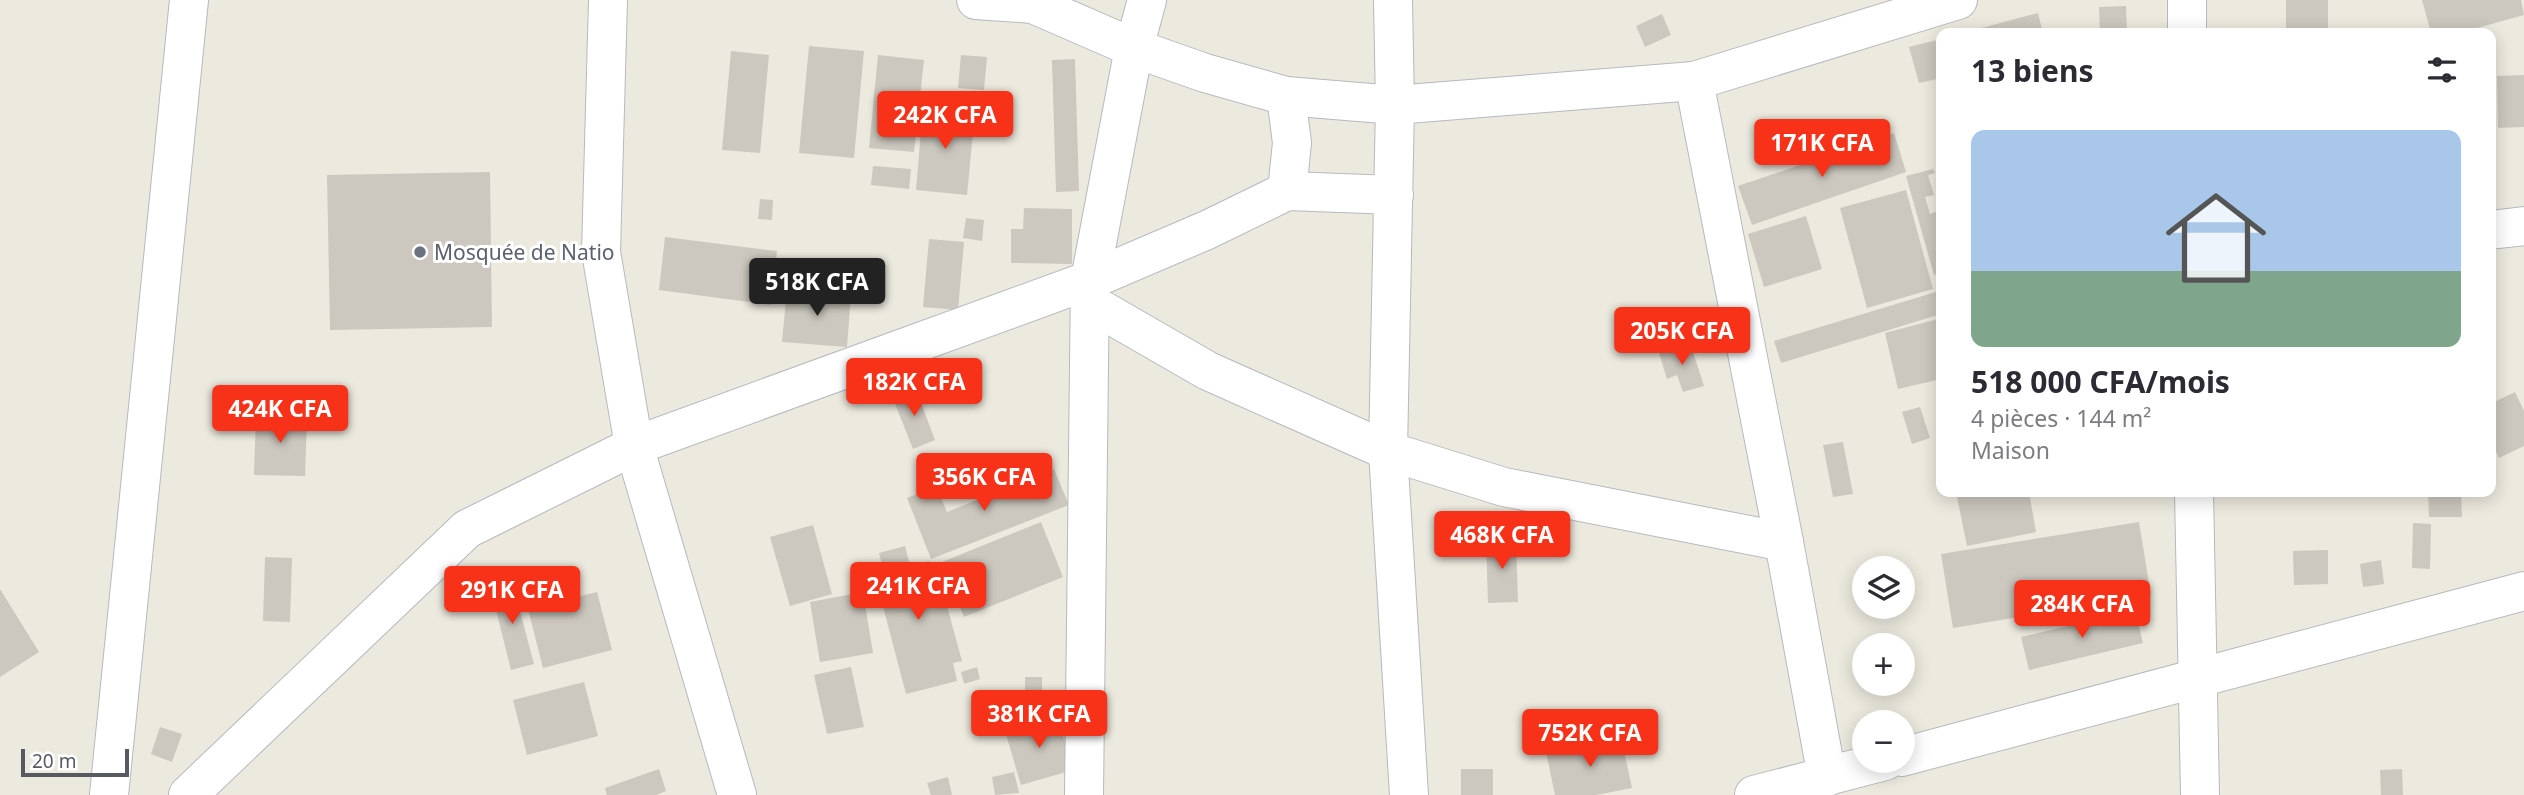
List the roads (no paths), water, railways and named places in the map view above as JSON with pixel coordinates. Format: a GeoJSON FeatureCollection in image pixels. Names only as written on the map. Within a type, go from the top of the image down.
{"type":"FeatureCollection","features":[{"type":"Feature","properties":{"kind":"street"},"geometry":{"type":"LineString","coordinates":[[109,795],[189,0]]}},
{"type":"Feature","properties":{"kind":"street"},"geometry":{"type":"LineString","coordinates":[[608,0],[601,252],[634,446],[737,795]]}},
{"type":"Feature","properties":{"kind":"street"},"geometry":{"type":"LineString","coordinates":[[976,0],[1037,2],[1134,48],[1205,73],[1286,96],[1395,105],[1695,81],[1958,0]]}},
{"type":"Feature","properties":{"kind":"street"},"geometry":{"type":"LineString","coordinates":[[1084,795],[1090,292],[1134,48],[1147,0]]}},
{"type":"Feature","properties":{"kind":"street"},"geometry":{"type":"LineString","coordinates":[[1393,0],[1395,105],[1388,451],[1409,795]]}},
{"type":"Feature","properties":{"kind":"street"},"geometry":{"type":"LineString","coordinates":[[2187,0],[2187,28]]}},
{"type":"Feature","properties":{"kind":"street"},"geometry":{"type":"LineString","coordinates":[[1695,81],[1827,776]]}},
{"type":"Feature","properties":{"kind":"street"},"geometry":{"type":"LineString","coordinates":[[1286,96],[1292,143],[1287,191]]}},
{"type":"Feature","properties":{"kind":"street"},"geometry":{"type":"LineString","coordinates":[[188,795],[467,529],[634,446],[1090,292],[1287,191],[1394,195]]}},
{"type":"Feature","properties":{"kind":"street"},"geometry":{"type":"LineString","coordinates":[[2496,229],[2524,226]]}},
{"type":"Feature","properties":{"kind":"street"},"geometry":{"type":"LineString","coordinates":[[1090,292],[1208,371],[1388,451],[1504,487],[1784,542]]}},
{"type":"Feature","properties":{"kind":"street"},"geometry":{"type":"LineString","coordinates":[[2194,497],[2200,795]]}},
{"type":"Feature","properties":{"kind":"street"},"geometry":{"type":"LineString","coordinates":[[1915,754],[2524,591]]}},
{"type":"Feature","properties":{"kind":"street"},"geometry":{"type":"LineString","coordinates":[[1754,795],[1852,770]]}},
{"type":"Feature","properties":{"kind":"place","name":"Mosquée de Natio"},"geometry":{"type":"Point","coordinates":[420,252]}}]}
